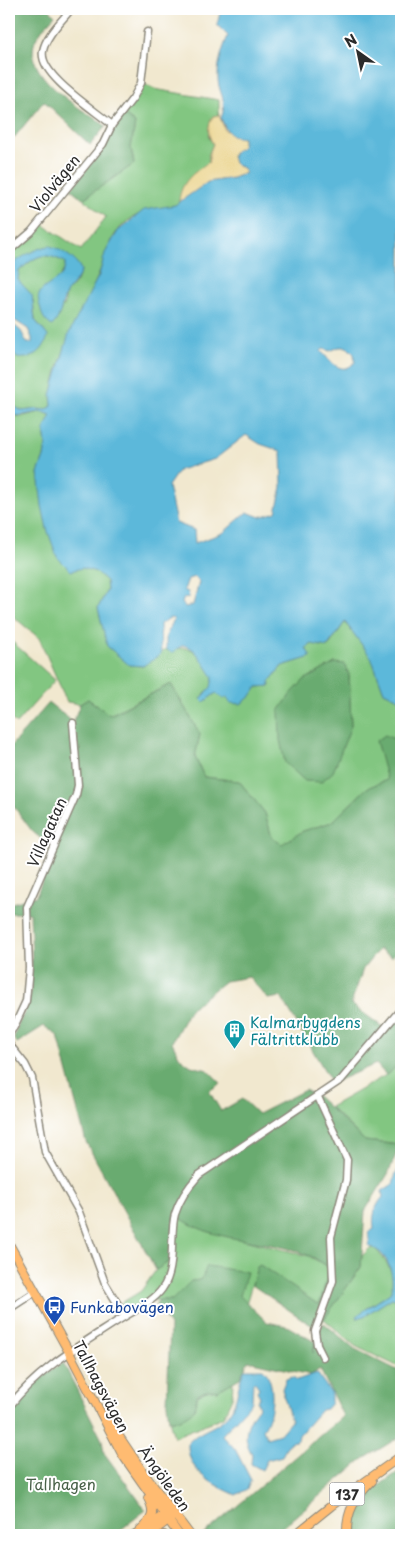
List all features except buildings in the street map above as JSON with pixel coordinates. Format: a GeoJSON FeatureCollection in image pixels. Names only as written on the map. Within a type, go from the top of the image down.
{"type":"FeatureCollection","features":[{"type":"Feature","properties":{"kind":"main road","name":"Tallhagsvägen"},"geometry":{"type":"LineString","coordinates":[[9,1244],[130,1467],[170,1515],[179,1535]]}},
{"type":"Feature","properties":{"kind":"main road","name":"Ängöleden"},"geometry":{"type":"LineString","coordinates":[[86,1386],[170,1515],[190,1535]]}},
{"type":"Feature","properties":{"kind":"main road"},"geometry":{"type":"LineString","coordinates":[[346,1535],[351,1504],[372,1481],[401,1457]]}},
{"type":"Feature","properties":{"kind":"main road","name":"137"},"geometry":{"type":"LineString","coordinates":[[295,1535],[331,1506],[401,1457]]}},
{"type":"Feature","properties":{"kind":"main road"},"geometry":{"type":"LineString","coordinates":[[130,1467],[153,1510],[151,1520],[137,1533]]}},
{"type":"Feature","properties":{"kind":"main road"},"geometry":{"type":"LineString","coordinates":[[137,1533],[170,1515]]}},
{"type":"Feature","properties":{"kind":"main road"},"geometry":{"type":"LineString","coordinates":[[148,1535],[170,1515]]}},
{"type":"Feature","properties":{"kind":"main road"},"geometry":{"type":"LineString","coordinates":[[156,1535],[164,1535]]}},
{"type":"Feature","properties":{"kind":"street"},"geometry":{"type":"LineString","coordinates":[[71,9],[49,38],[43,50],[45,64],[49,72],[62,86],[112,125]]}},
{"type":"Feature","properties":{"kind":"street","name":"Violvägen"},"geometry":{"type":"LineString","coordinates":[[9,251],[39,222],[103,144],[112,125],[134,98],[141,83],[147,32]]}},
{"type":"Feature","properties":{"kind":"street","name":"Villagatan"},"geometry":{"type":"LineString","coordinates":[[9,1034],[26,1001],[29,969],[27,907],[76,795],[78,785],[73,723]]}},
{"type":"Feature","properties":{"kind":"street"},"geometry":{"type":"LineString","coordinates":[[9,1407],[36,1376],[69,1352],[150,1300],[163,1288],[170,1261],[175,1214],[185,1190],[199,1175],[341,1080],[357,1064],[401,1009]]}},
{"type":"Feature","properties":{"kind":"street"},"geometry":{"type":"LineString","coordinates":[[9,1044],[25,1064],[32,1078],[45,1152],[79,1212],[105,1283],[125,1316]]}},
{"type":"Feature","properties":{"kind":"street"},"geometry":{"type":"LineString","coordinates":[[318,1097],[347,1160],[346,1180],[331,1237],[333,1281],[315,1331],[317,1345],[323,1357]]}},
{"type":"Feature","properties":{"kind":"street"},"geometry":{"type":"LineString","coordinates":[[9,1309],[35,1292]]}},
{"type":"Feature","properties":{"kind":"green space"},"geometry":{"type":"Polygon","coordinates":[[[9,9],[49,9],[55,15],[36,39],[33,52],[36,65],[44,78],[56,90],[106,126],[90,145],[44,101],[9,144],[9,9]]]}},
{"type":"Feature","properties":{"kind":"green space"},"geometry":{"type":"Polygon","coordinates":[[[142,83],[154,89],[219,100],[219,115],[213,116],[208,136],[213,144],[209,154],[209,162],[188,180],[182,191],[179,204],[145,212],[131,219],[118,230],[110,243],[98,276],[61,358],[52,391],[52,406],[46,410],[23,411],[9,404],[9,347],[17,358],[45,332],[35,320],[33,300],[18,280],[19,271],[40,256],[65,262],[61,275],[42,290],[64,307],[66,293],[77,281],[81,271],[68,257],[50,251],[31,254],[12,264],[9,277],[9,256],[41,223],[81,250],[106,217],[83,199],[134,164],[131,148],[135,123],[123,114],[142,83]]]}},
{"type":"Feature","properties":{"kind":"green space"},"geometry":{"type":"Polygon","coordinates":[[[123,114],[135,123],[131,148],[134,164],[83,199],[71,189],[101,151],[123,114]]]}},
{"type":"Feature","properties":{"kind":"green space"},"geometry":{"type":"Polygon","coordinates":[[[40,412],[51,416],[44,430],[46,444],[44,457],[38,473],[47,529],[82,568],[97,572],[106,581],[107,590],[98,608],[102,623],[129,665],[143,666],[166,649],[169,651],[186,648],[197,653],[214,677],[212,687],[204,694],[204,701],[216,693],[233,698],[244,698],[249,696],[257,687],[270,686],[269,682],[282,666],[310,657],[306,648],[312,644],[328,647],[345,622],[371,657],[384,692],[401,700],[401,742],[377,741],[387,780],[367,788],[332,822],[303,831],[282,845],[272,838],[265,813],[239,781],[204,777],[195,757],[200,734],[171,684],[109,715],[88,699],[80,704],[67,702],[39,638],[9,613],[9,414],[20,417],[40,412]],[[335,663],[304,680],[296,772],[305,781],[342,743],[351,726],[349,675],[335,663]]]}},
{"type":"Feature","properties":{"kind":"green space"},"geometry":{"type":"Polygon","coordinates":[[[9,639],[55,680],[16,724],[9,717],[9,639]]]}},
{"type":"Feature","properties":{"kind":"green space"},"geometry":{"type":"Polygon","coordinates":[[[335,663],[345,664],[349,675],[351,726],[333,772],[321,782],[305,781],[285,763],[280,740],[279,711],[304,680],[335,663]]]}},
{"type":"Feature","properties":{"kind":"green space"},"geometry":{"type":"Polygon","coordinates":[[[171,684],[200,734],[195,757],[204,777],[239,781],[265,813],[272,838],[282,844],[303,831],[332,822],[367,788],[387,780],[376,741],[385,735],[401,742],[401,873],[393,899],[397,911],[401,915],[401,945],[392,957],[379,949],[363,969],[351,1004],[384,1028],[401,1011],[401,1063],[386,1075],[376,1064],[332,1083],[281,997],[268,999],[249,977],[225,981],[190,1009],[172,1042],[180,1058],[191,1066],[208,1070],[221,1083],[209,1091],[221,1111],[242,1099],[258,1114],[305,1090],[318,1097],[365,1141],[400,1145],[388,1174],[365,1211],[361,1267],[317,1329],[252,1285],[257,1267],[260,1265],[319,1305],[330,1268],[310,1256],[293,1250],[206,1231],[190,1224],[175,1214],[170,1261],[156,1270],[86,1142],[58,1036],[44,1026],[17,1043],[14,1040],[16,1029],[29,1000],[31,978],[30,913],[9,913],[9,904],[36,896],[52,857],[47,844],[32,831],[9,800],[9,748],[49,703],[73,722],[80,704],[88,699],[110,715],[171,684]]]}},
{"type":"Feature","properties":{"kind":"green space"},"geometry":{"type":"Polygon","coordinates":[[[401,1063],[401,1145],[365,1141],[330,1107],[386,1075],[401,1063]]]}},
{"type":"Feature","properties":{"kind":"green space"},"geometry":{"type":"Polygon","coordinates":[[[175,1214],[207,1231],[309,1256],[330,1268],[319,1305],[257,1267],[246,1304],[229,1290],[206,1282],[191,1281],[172,1300],[150,1300],[125,1316],[118,1305],[141,1291],[156,1270],[170,1261],[175,1214]]]}},
{"type":"Feature","properties":{"kind":"green space"},"geometry":{"type":"Polygon","coordinates":[[[370,1248],[375,1248],[387,1263],[392,1274],[393,1286],[391,1293],[367,1308],[357,1318],[364,1316],[392,1298],[396,1299],[401,1316],[401,1368],[355,1346],[324,1319],[361,1267],[362,1256],[370,1248]]]}},
{"type":"Feature","properties":{"kind":"green space"},"geometry":{"type":"Polygon","coordinates":[[[207,1266],[247,1272],[240,1296],[267,1322],[287,1326],[315,1342],[313,1353],[317,1333],[324,1323],[355,1349],[401,1372],[401,1436],[362,1460],[273,1535],[203,1535],[343,1416],[320,1369],[311,1375],[248,1361],[240,1378],[217,1391],[209,1390],[202,1393],[197,1396],[194,1410],[179,1420],[169,1420],[167,1404],[170,1326],[155,1304],[159,1300],[172,1300],[191,1281],[201,1280],[207,1266]]]}},
{"type":"Feature","properties":{"kind":"green space","name":"Tallhagen"},"geometry":{"type":"Polygon","coordinates":[[[63,1362],[102,1440],[104,1453],[146,1510],[114,1535],[9,1535],[9,1413],[25,1391],[63,1362]]]}},
{"type":"Feature","properties":{"kind":"green space"},"geometry":{"type":"Polygon","coordinates":[[[233,1382],[232,1398],[223,1417],[174,1437],[169,1420],[179,1420],[195,1399],[205,1392],[217,1391],[233,1382]]]}},
{"type":"Feature","properties":{"kind":"green space"},"geometry":{"type":"Polygon","coordinates":[[[401,1470],[401,1535],[357,1535],[356,1514],[371,1491],[401,1470]]]}},
{"type":"Feature","properties":{"kind":"sand"},"geometry":{"type":"Polygon","coordinates":[[[219,115],[225,130],[243,138],[244,146],[235,151],[234,163],[244,169],[245,173],[233,178],[208,182],[179,204],[184,184],[209,162],[209,154],[213,144],[209,134],[209,127],[213,116],[219,115]]]}},
{"type":"Feature","properties":{"kind":"water"},"geometry":{"type":"Polygon","coordinates":[[[221,9],[401,9],[401,700],[384,692],[371,657],[345,622],[327,647],[312,644],[306,648],[311,657],[282,666],[269,682],[270,686],[257,687],[251,696],[241,704],[230,703],[227,697],[223,699],[216,693],[204,702],[201,699],[211,687],[213,677],[200,657],[191,648],[182,646],[172,653],[166,649],[166,636],[174,619],[170,618],[160,624],[161,654],[143,666],[129,665],[107,646],[98,608],[107,590],[106,581],[96,572],[82,568],[71,571],[57,557],[47,529],[38,473],[44,457],[46,444],[44,430],[51,415],[40,412],[19,416],[9,414],[9,404],[23,411],[46,410],[52,406],[51,395],[69,333],[99,275],[105,253],[118,231],[144,210],[175,205],[208,182],[233,178],[245,173],[244,169],[234,163],[232,156],[235,151],[243,146],[243,138],[231,134],[221,118],[224,106],[218,81],[218,70],[228,36],[217,25],[221,9]],[[339,347],[330,351],[323,349],[321,351],[337,366],[346,368],[355,362],[354,354],[347,347],[339,347]],[[246,435],[215,459],[179,470],[168,486],[176,523],[194,530],[195,543],[223,533],[247,512],[260,517],[276,512],[282,487],[281,451],[260,444],[246,435]],[[195,577],[188,579],[184,590],[188,592],[189,597],[184,598],[182,603],[185,607],[193,605],[199,582],[195,577]]]}},
{"type":"Feature","properties":{"kind":"water"},"geometry":{"type":"Polygon","coordinates":[[[49,246],[68,255],[77,263],[81,271],[67,292],[60,314],[52,326],[42,315],[38,297],[45,287],[59,278],[65,268],[65,262],[51,257],[40,256],[19,271],[18,280],[32,295],[35,320],[48,336],[41,350],[33,356],[17,358],[9,347],[9,321],[21,331],[27,343],[32,343],[32,338],[28,329],[14,320],[9,307],[10,268],[16,261],[27,254],[49,246]]]}},
{"type":"Feature","properties":{"kind":"water"},"geometry":{"type":"Polygon","coordinates":[[[401,1167],[401,1316],[396,1299],[392,1298],[364,1316],[357,1318],[356,1316],[390,1293],[392,1287],[390,1268],[380,1252],[368,1245],[370,1240],[368,1233],[374,1229],[373,1220],[376,1208],[383,1197],[382,1191],[393,1184],[396,1173],[401,1167]]]}},
{"type":"Feature","properties":{"kind":"water"},"geometry":{"type":"Polygon","coordinates":[[[245,1369],[263,1369],[270,1381],[272,1389],[271,1407],[267,1423],[263,1429],[267,1438],[280,1434],[291,1421],[282,1389],[286,1379],[293,1377],[297,1380],[317,1373],[331,1393],[331,1403],[326,1409],[321,1410],[299,1435],[298,1440],[289,1443],[282,1456],[267,1460],[262,1470],[251,1464],[252,1454],[246,1435],[251,1418],[259,1407],[257,1401],[260,1397],[257,1391],[259,1388],[253,1382],[252,1402],[222,1435],[235,1449],[251,1480],[247,1489],[236,1495],[210,1482],[197,1470],[189,1453],[188,1443],[229,1414],[235,1402],[245,1369]]]}},
{"type":"Feature","properties":{"kind":"place","name":"Kalmarbygdens Fältrittklubb"},"geometry":{"type":"Point","coordinates":[234,1049]}},
{"type":"Feature","properties":{"kind":"place","name":"Funkabovägen"},"geometry":{"type":"Point","coordinates":[54,1325]}}]}
